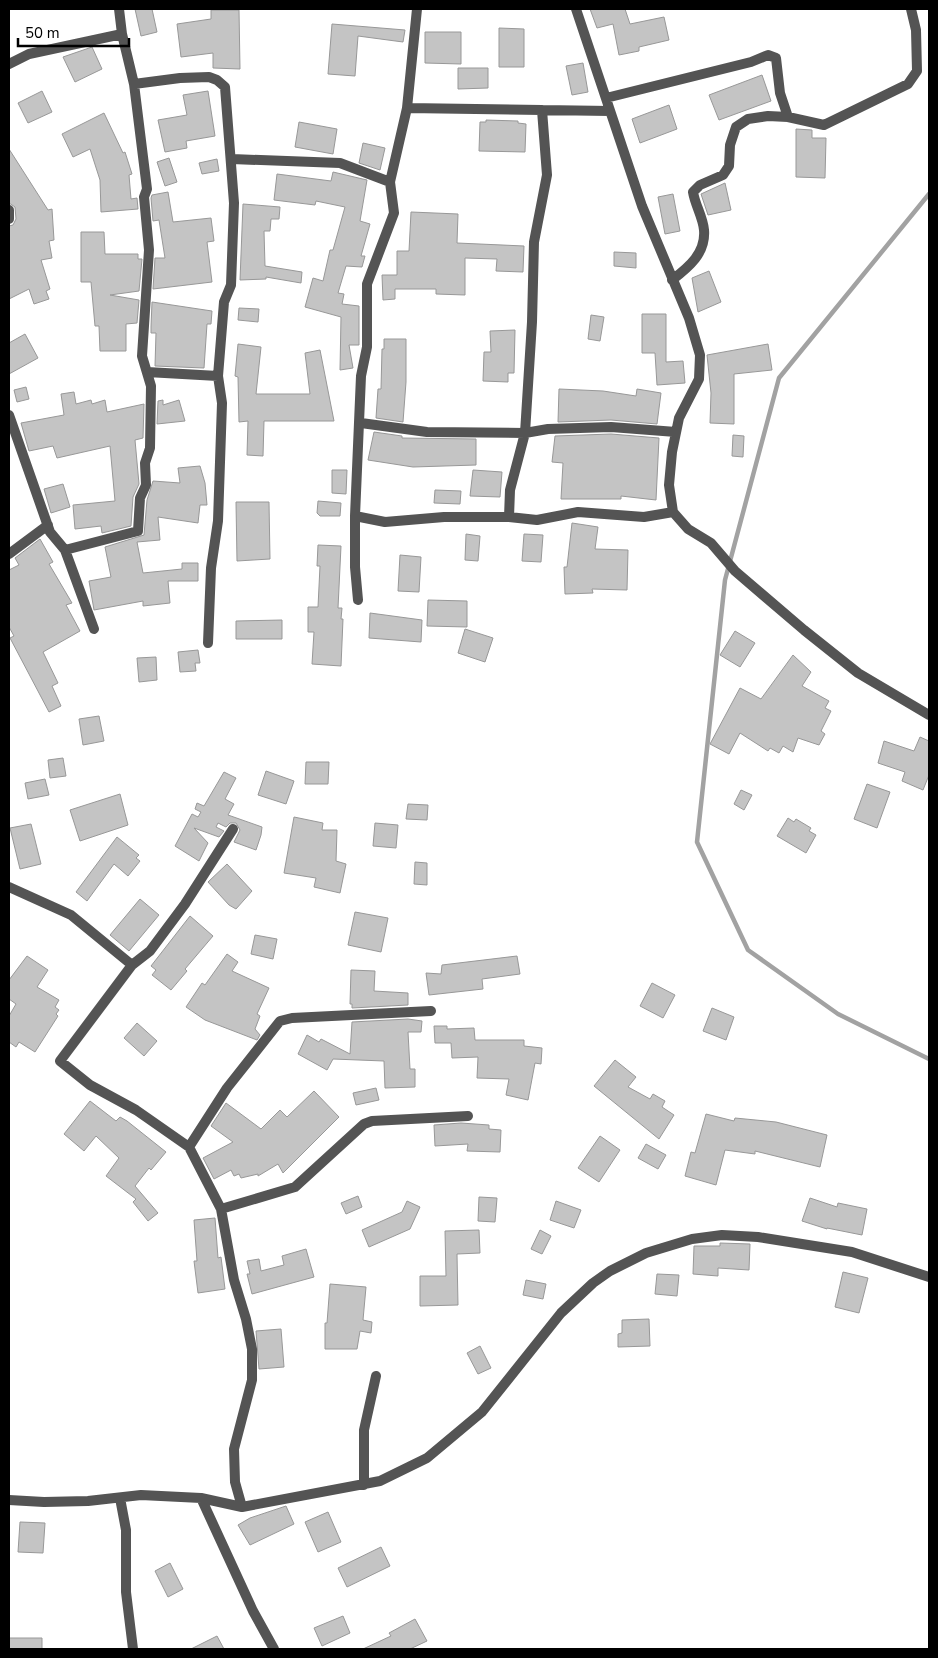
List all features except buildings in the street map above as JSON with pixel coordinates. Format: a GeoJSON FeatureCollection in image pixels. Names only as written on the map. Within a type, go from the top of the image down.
{"type":"FeatureCollection","features":[{"type":"Feature","properties":{"kind":"street"},"geometry":{"type":"LineString","coordinates":[[65,550],[138,531],[140,498],[146,485],[145,463],[150,448],[151,386],[142,356],[149,259],[144,197],[147,189],[134,84],[122,34],[119,9]]}},
{"type":"Feature","properties":{"kind":"street"},"geometry":{"type":"LineString","coordinates":[[358,600],[355,567],[355,516],[361,376],[367,347],[367,284],[394,213],[390,182],[407,108],[416,9]]}},
{"type":"Feature","properties":{"kind":"street"},"geometry":{"type":"LineString","coordinates":[[576,9],[642,206],[694,332],[701,363],[696,386],[679,418],[676,432],[669,485],[673,512],[688,529],[711,543],[734,570],[858,673],[929,715]]}},
{"type":"Feature","properties":{"kind":"street"},"geometry":{"type":"LineString","coordinates":[[672,280],[701,253],[704,230],[693,192],[700,185],[723,175],[729,166],[730,145],[736,126],[748,119],[768,116],[788,116],[824,125],[908,84],[917,71],[916,30],[911,9]]}},
{"type":"Feature","properties":{"kind":"street"},"geometry":{"type":"LineString","coordinates":[[9,64],[28,54],[122,34]]}},
{"type":"Feature","properties":{"kind":"street"},"geometry":{"type":"LineString","coordinates":[[606,98],[768,56],[776,58],[780,93],[788,116]]}},
{"type":"Feature","properties":{"kind":"street"},"geometry":{"type":"LineString","coordinates":[[134,84],[180,78],[209,77],[217,80],[225,87],[234,204],[231,285],[224,302],[218,376],[222,403],[218,522],[210,568],[208,643]]}},
{"type":"Feature","properties":{"kind":"street"},"geometry":{"type":"LineString","coordinates":[[407,108],[610,111]]}},
{"type":"Feature","properties":{"kind":"street"},"geometry":{"type":"LineString","coordinates":[[509,517],[510,490],[525,433],[532,322],[534,242],[547,176],[542,110]]}},
{"type":"Feature","properties":{"kind":"street"},"geometry":{"type":"LineString","coordinates":[[232,159],[340,163],[390,182]]}},
{"type":"Feature","properties":{"kind":"street"},"geometry":{"type":"LineString","coordinates":[[9,210],[9,219]]}},
{"type":"Feature","properties":{"kind":"street"},"geometry":{"type":"LineString","coordinates":[[147,372],[218,376]]}},
{"type":"Feature","properties":{"kind":"street"},"geometry":{"type":"LineString","coordinates":[[9,415],[50,532],[65,550],[94,629]]}},
{"type":"Feature","properties":{"kind":"street"},"geometry":{"type":"LineString","coordinates":[[360,423],[427,432],[525,433],[548,429],[611,427],[676,432]]}},
{"type":"Feature","properties":{"kind":"street"},"geometry":{"type":"LineString","coordinates":[[355,516],[384,522],[444,517],[509,517],[537,520],[578,512],[644,517],[673,512]]}},
{"type":"Feature","properties":{"kind":"street"},"geometry":{"type":"LineString","coordinates":[[9,554],[48,525]]}},
{"type":"Feature","properties":{"kind":"street"},"geometry":{"type":"LineString","coordinates":[[233,829],[186,904],[150,951],[132,965],[60,1061],[90,1085],[136,1110],[189,1147],[221,1209],[234,1280],[246,1319],[252,1349],[252,1380],[234,1449],[235,1482],[242,1507]]}},
{"type":"Feature","properties":{"kind":"street"},"geometry":{"type":"LineString","coordinates":[[9,887],[71,915],[132,965]]}},
{"type":"Feature","properties":{"kind":"street"},"geometry":{"type":"LineString","coordinates":[[189,1147],[227,1088],[280,1021],[292,1018],[431,1011]]}},
{"type":"Feature","properties":{"kind":"street"},"geometry":{"type":"LineString","coordinates":[[221,1209],[295,1187],[364,1124],[372,1121],[468,1116]]}},
{"type":"Feature","properties":{"kind":"street"},"geometry":{"type":"LineString","coordinates":[[9,1500],[44,1502],[140,1496],[200,1498],[242,1507],[380,1481],[426,1458],[482,1412],[561,1313],[578,1296],[610,1271],[646,1253],[692,1240],[722,1235],[758,1237],[852,1252],[929,1277]]}},
{"type":"Feature","properties":{"kind":"street"},"geometry":{"type":"LineString","coordinates":[[364,1485],[364,1430],[376,1376]]}},
{"type":"Feature","properties":{"kind":"street"},"geometry":{"type":"LineString","coordinates":[[120,1498],[126,1530],[126,1592],[133,1649]]}},
{"type":"Feature","properties":{"kind":"street"},"geometry":{"type":"LineString","coordinates":[[200,1498],[253,1611],[274,1649]]}},
{"type":"Feature","properties":{"kind":"waterway"},"geometry":{"type":"LineString","coordinates":[[929,194],[779,378],[725,580],[697,842],[748,950],[838,1014],[929,1059]]}}]}
